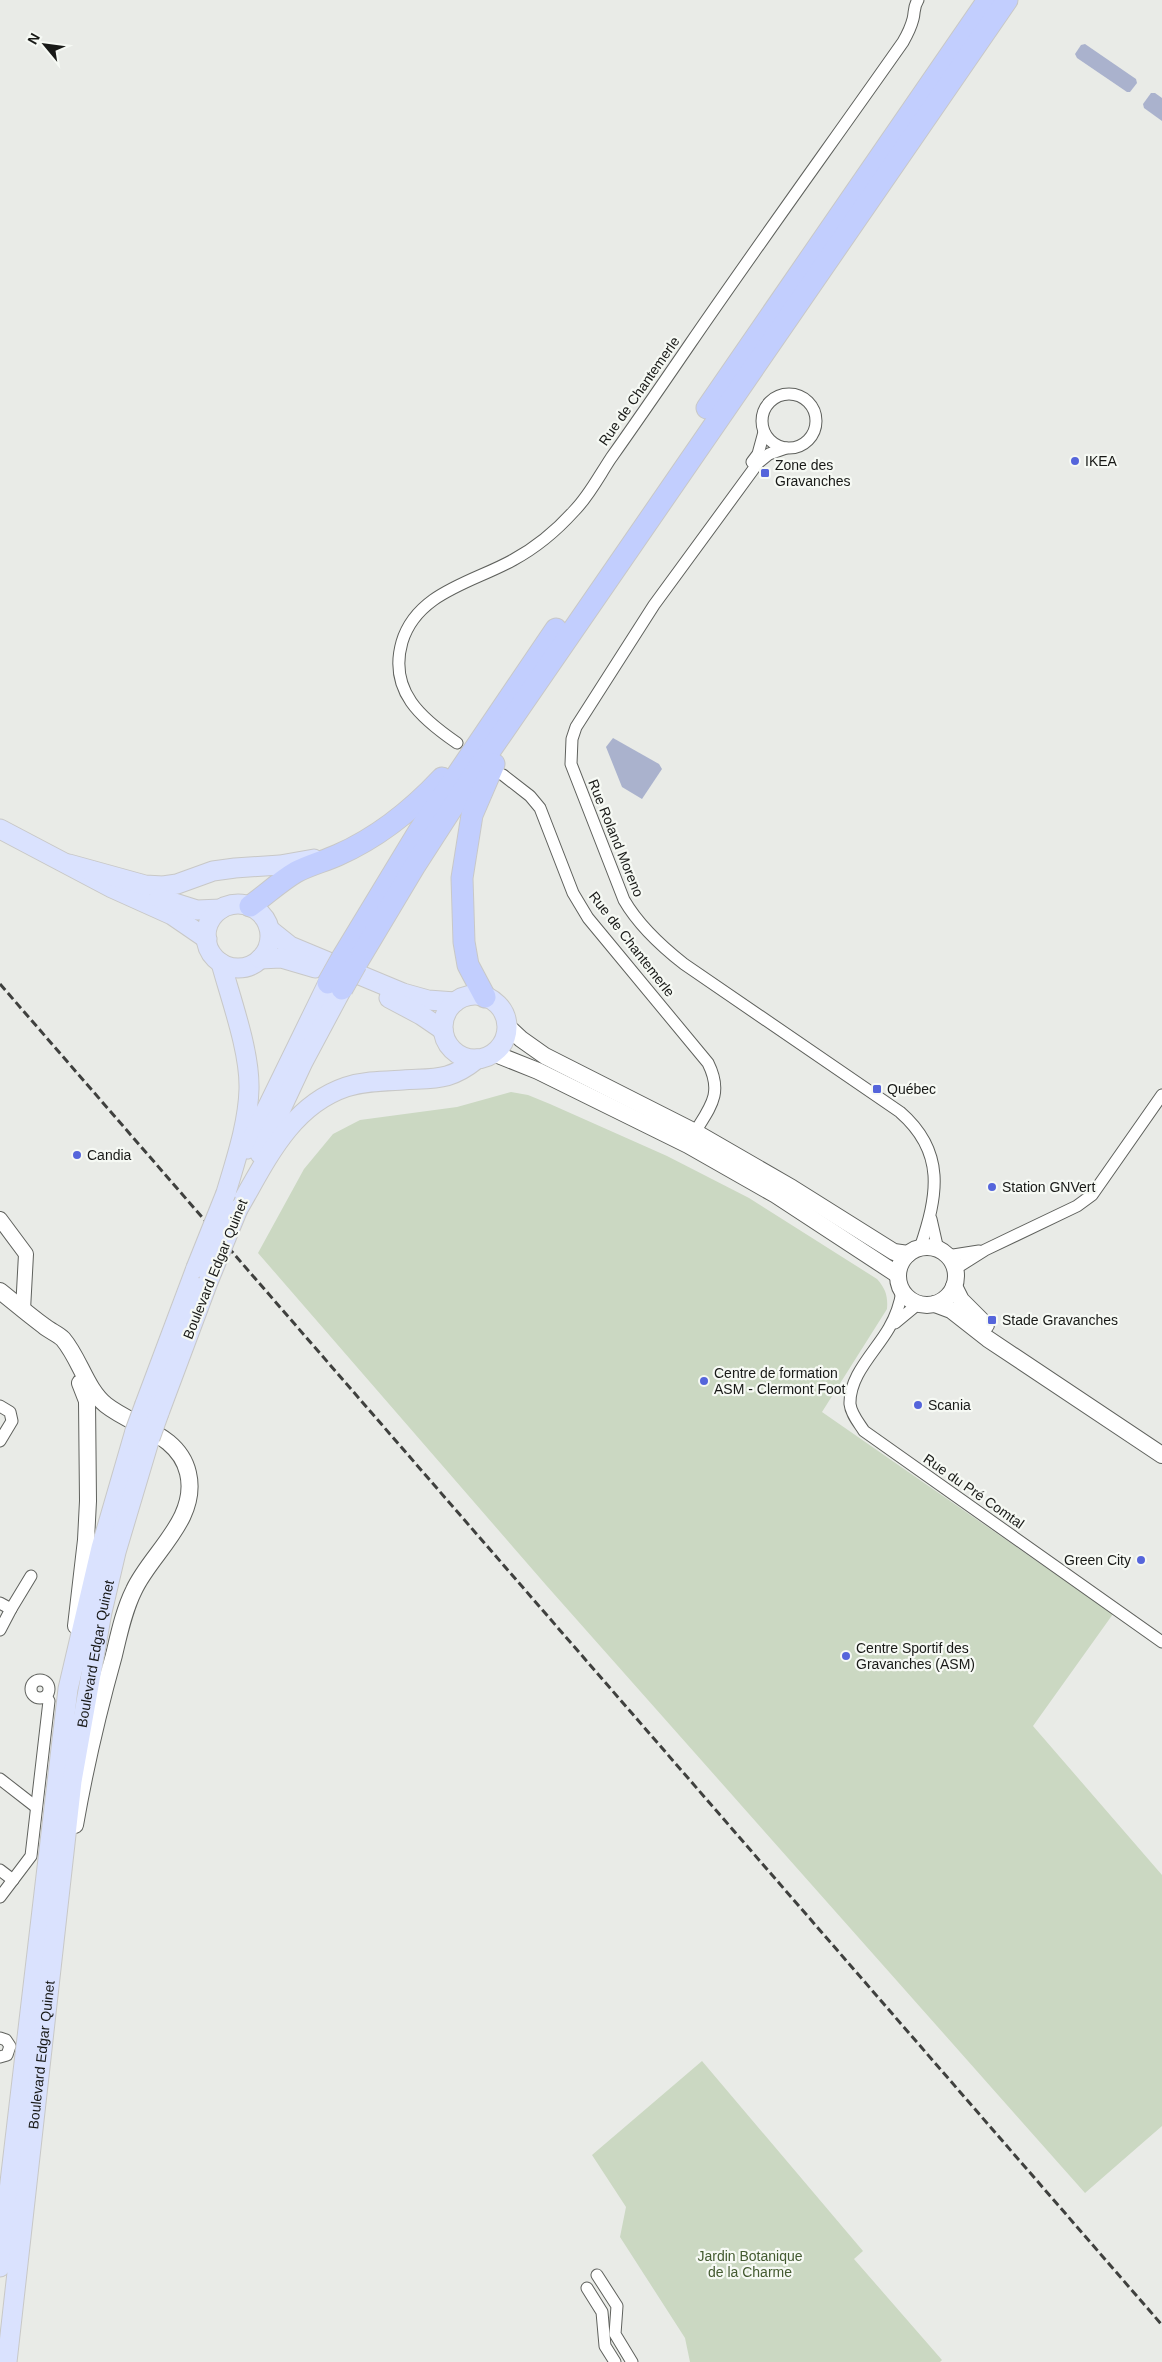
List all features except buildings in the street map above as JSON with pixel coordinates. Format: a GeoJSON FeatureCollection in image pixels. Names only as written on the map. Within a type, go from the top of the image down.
{"type":"FeatureCollection","features":[{"type":"Feature","properties":{"kind":"highway"},"geometry":{"type":"LineString","coordinates":[[335,986],[419,831],[988,0]]}},
{"type":"Feature","properties":{"kind":"highway"},"geometry":{"type":"LineString","coordinates":[[349,961],[567,638],[1007,0]]}},
{"type":"Feature","properties":{"kind":"highway"},"geometry":{"type":"LineString","coordinates":[[486,997],[468,965],[464,942],[462,878],[472,815],[500,751],[526,714],[567,638]]}},
{"type":"Feature","properties":{"kind":"highway"},"geometry":{"type":"LineString","coordinates":[[250,906],[287,878],[339,855],[373,837],[399,819],[424,797],[492,722]]}},
{"type":"Feature","properties":{"kind":"main road"},"geometry":{"type":"LineString","coordinates":[[0,829],[112,888],[172,915],[207,939]]}},
{"type":"Feature","properties":{"kind":"main road"},"geometry":{"type":"LineString","coordinates":[[69,864],[145,884],[163,886],[176,884],[213,871],[280,865],[339,855]]}},
{"type":"Feature","properties":{"kind":"main road"},"geometry":{"type":"LineString","coordinates":[[69,864],[197,910],[240,904],[250,906],[263,915],[270,930],[270,941],[266,951],[260,959],[251,965],[241,968],[230,967],[214,956],[207,939],[210,922],[222,908]]}},
{"type":"Feature","properties":{"kind":"main road"},"geometry":{"type":"LineString","coordinates":[[270,930],[290,946],[403,993],[428,1000],[455,1002]]}},
{"type":"Feature","properties":{"kind":"main road"},"geometry":{"type":"LineString","coordinates":[[260,959],[281,958],[300,962],[398,1002],[443,1030]]}},
{"type":"Feature","properties":{"kind":"main road"},"geometry":{"type":"LineString","coordinates":[[221,962],[238,1023],[249,1073],[249,1088],[241,1139],[226,1193]]}},
{"type":"Feature","properties":{"kind":"main road"},"geometry":{"type":"LineString","coordinates":[[226,1193],[265,1110],[335,986]]}},
{"type":"Feature","properties":{"kind":"main road","name":"Boulevard Edgar Quinet"},"geometry":{"type":"LineString","coordinates":[[202,1275],[238,1208],[335,986]]}},
{"type":"Feature","properties":{"kind":"main road"},"geometry":{"type":"LineString","coordinates":[[238,1208],[290,1125],[307,1108],[323,1097],[346,1087],[367,1082],[447,1078],[462,1071],[485,1056],[500,1046],[505,1036],[506,1025],[500,1008],[486,997],[475,995],[464,997],[455,1002],[448,1010],[444,1020],[445,1040],[458,1054],[485,1056],[538,1071],[688,1145],[776,1195],[900,1283],[911,1301],[918,1304],[936,1304],[951,1310],[988,1339],[1162,1455]]}},
{"type":"Feature","properties":{"kind":"main road"},"geometry":{"type":"LineString","coordinates":[[506,1025],[521,1039],[545,1056],[695,1132],[792,1188],[894,1252],[914,1251],[947,1258],[954,1286],[961,1300],[988,1328],[1162,1443]]}},
{"type":"Feature","properties":{"kind":"main road","name":"Boulevard Edgar Quinet"},"geometry":{"type":"LineString","coordinates":[[0,2267],[68,1689],[101,1548],[202,1275],[226,1193]]}},
{"type":"Feature","properties":{"kind":"main road"},"geometry":{"type":"LineString","coordinates":[[900,1283],[903,1260],[914,1251]]}},
{"type":"Feature","properties":{"kind":"main road"},"geometry":{"type":"LineString","coordinates":[[936,1304],[943,1300],[954,1286]]}},
{"type":"Feature","properties":{"kind":"main road"},"geometry":{"type":"LineString","coordinates":[[0,1291],[46,1328],[62,1338],[76,1358],[94,1393],[104,1404],[170,1443],[184,1461],[190,1483],[186,1505],[178,1525],[144,1571],[133,1591],[121,1628],[86,1766],[58,1908]]}},
{"type":"Feature","properties":{"kind":"main road"},"geometry":{"type":"LineString","coordinates":[[46,1328],[72,1364],[87,1401],[86,1540],[73,1666]]}},
{"type":"Feature","properties":{"kind":"main road","name":"Boulevard Edgar Quinet"},"geometry":{"type":"LineString","coordinates":[[7,2362],[72,1781],[102,1612],[142,1435]]}},
{"type":"Feature","properties":{"kind":"street","name":"Rue de Chantemerle"},"geometry":{"type":"LineString","coordinates":[[457,743],[428,723],[410,703],[404,688],[399,658],[408,628],[427,604],[540,544],[577,508],[743,266],[903,42],[911,26],[914,6],[918,0]]}},
{"type":"Feature","properties":{"kind":"street"},"geometry":{"type":"LineString","coordinates":[[789,395],[804,399],[814,412],[816,420],[813,434],[803,444],[763,457],[736,492],[758,454],[764,432],[763,417],[765,410],[775,399],[789,395]]}},
{"type":"Feature","properties":{"kind":"street"},"geometry":{"type":"LineString","coordinates":[[764,432],[773,443],[786,448]]}},
{"type":"Feature","properties":{"kind":"street","name":"Rue Roland Moreno"},"geometry":{"type":"LineString","coordinates":[[736,492],[654,605],[582,715],[572,739],[572,764],[618,886],[638,921],[661,945],[684,964],[879,1097],[913,1124],[929,1148],[934,1166],[931,1218]]}},
{"type":"Feature","properties":{"kind":"street","name":"Rue de Chantemerle"},"geometry":{"type":"LineString","coordinates":[[503,776],[530,796],[540,808],[574,893],[588,918],[708,1063],[715,1078],[715,1092],[709,1110],[695,1132]]}},
{"type":"Feature","properties":{"kind":"street"},"geometry":{"type":"LineString","coordinates":[[931,1218],[947,1258],[986,1250],[1078,1206],[1092,1195],[1162,1095]]}},
{"type":"Feature","properties":{"kind":"street"},"geometry":{"type":"LineString","coordinates":[[914,1251],[931,1218]]}},
{"type":"Feature","properties":{"kind":"street"},"geometry":{"type":"LineString","coordinates":[[0,1219],[26,1254],[23,1310]]}},
{"type":"Feature","properties":{"kind":"street","name":"Rue du Pré Comtal"},"geometry":{"type":"LineString","coordinates":[[900,1283],[899,1307],[888,1329],[859,1375],[851,1393],[850,1405],[854,1417],[864,1431],[1162,1642]]}},
{"type":"Feature","properties":{"kind":"street","name":"Rue du Pré Comtal"},"geometry":{"type":"LineString","coordinates":[[888,1329],[906,1312],[918,1304]]}},
{"type":"Feature","properties":{"kind":"street"},"geometry":{"type":"LineString","coordinates":[[0,1406],[10,1412],[12,1421],[0,1441]]}},
{"type":"Feature","properties":{"kind":"street"},"geometry":{"type":"LineString","coordinates":[[0,1630],[30,1576]]}},
{"type":"Feature","properties":{"kind":"street"},"geometry":{"type":"LineString","coordinates":[[0,1603],[12,1609]]}},
{"type":"Feature","properties":{"kind":"street"},"geometry":{"type":"LineString","coordinates":[[0,1897],[31,1856],[49,1701],[46,1696]]}},
{"type":"Feature","properties":{"kind":"street"},"geometry":{"type":"LineString","coordinates":[[0,1779],[36,1807]]}},
{"type":"Feature","properties":{"kind":"street"},"geometry":{"type":"LineString","coordinates":[[0,1870],[13,1880]]}},
{"type":"Feature","properties":{"kind":"street"},"geometry":{"type":"LineString","coordinates":[[0,2038],[6,2040],[10,2046],[6,2055],[0,2057]]}},
{"type":"Feature","properties":{"kind":"street"},"geometry":{"type":"LineString","coordinates":[[597,2275],[616,2306],[615,2334],[632,2362]]}},
{"type":"Feature","properties":{"kind":"street"},"geometry":{"type":"LineString","coordinates":[[587,2288],[602,2312],[605,2346],[615,2362]]}},
{"type":"Feature","properties":{"kind":"green space","name":"Centre Sportif des Gravanches (ASM)"},"geometry":{"type":"Polygon","coordinates":[[[511,1092],[528,1095],[550,1104],[667,1156],[749,1198],[877,1279],[886,1293],[887,1309],[822,1412],[1113,1614],[1033,1726],[1162,1875],[1162,2126],[1085,2193],[546,1585],[258,1253],[304,1169],[333,1134],[360,1120],[457,1107],[511,1092]]]}},
{"type":"Feature","properties":{"kind":"green space","name":"Jardin Botanique de la Charme"},"geometry":{"type":"Polygon","coordinates":[[[702,2061],[863,2251],[854,2259],[942,2360],[940,2362],[690,2362],[685,2338],[620,2237],[626,2207],[592,2155],[702,2061]]]}},
{"type":"Feature","properties":{"kind":"water"},"geometry":{"type":"Polygon","coordinates":[[[1085,44],[1136,79],[1137,83],[1130,92],[1127,92],[1077,58],[1075,54],[1081,45],[1085,44]]]}},
{"type":"Feature","properties":{"kind":"water"},"geometry":{"type":"Polygon","coordinates":[[[1151,93],[1155,93],[1162,98],[1162,121],[1144,108],[1143,104],[1151,93]]]}},
{"type":"Feature","properties":{"kind":"water"},"geometry":{"type":"Polygon","coordinates":[[[613,738],[659,764],[662,769],[642,799],[622,787],[606,747],[613,738]]]}},
{"type":"Feature","properties":{"kind":"railway"},"geometry":{"type":"LineString","coordinates":[[0,984],[1162,2325]]}},
{"type":"Feature","properties":{"kind":"place","name":"IKEA"},"geometry":{"type":"Point","coordinates":[1075,461]}},
{"type":"Feature","properties":{"kind":"place","name":"Zone des Gravanches"},"geometry":{"type":"Point","coordinates":[765,473]}},
{"type":"Feature","properties":{"kind":"place","name":"Québec"},"geometry":{"type":"Point","coordinates":[877,1089]}},
{"type":"Feature","properties":{"kind":"place","name":"Candia"},"geometry":{"type":"Point","coordinates":[77,1155]}},
{"type":"Feature","properties":{"kind":"place","name":"Station GNVert"},"geometry":{"type":"Point","coordinates":[992,1187]}},
{"type":"Feature","properties":{"kind":"place","name":"Stade Gravanches"},"geometry":{"type":"Point","coordinates":[992,1320]}},
{"type":"Feature","properties":{"kind":"place","name":"Centre de formation ASM - Clermont Foot"},"geometry":{"type":"Point","coordinates":[704,1381]}},
{"type":"Feature","properties":{"kind":"place","name":"Scania"},"geometry":{"type":"Point","coordinates":[918,1405]}},
{"type":"Feature","properties":{"kind":"place","name":"Green City"},"geometry":{"type":"Point","coordinates":[1141,1560]}},
{"type":"Feature","properties":{"kind":"place","name":"Centre Sportif des Gravanches (ASM)"},"geometry":{"type":"Point","coordinates":[846,1656]}}]}
